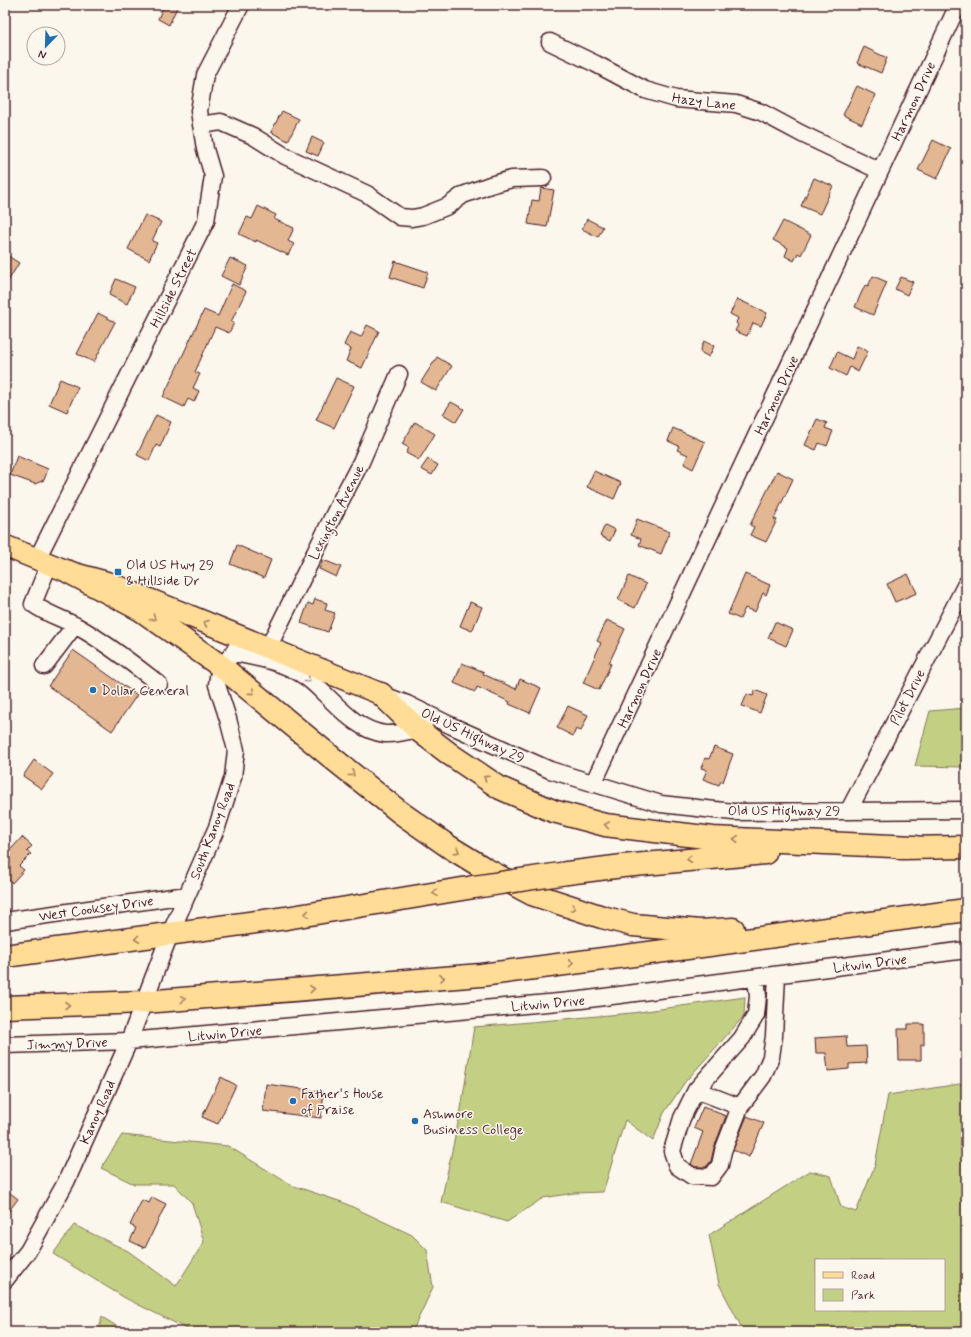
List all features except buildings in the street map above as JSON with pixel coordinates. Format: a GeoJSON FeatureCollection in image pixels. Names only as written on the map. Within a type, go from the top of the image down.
{"type":"FeatureCollection","features":[{"type":"Feature","properties":{"kind":"highway"},"geometry":{"type":"LineString","coordinates":[[70,572],[141,610],[233,653],[336,761],[401,813],[481,866],[532,894],[602,917],[633,925],[700,931],[917,916]]}},
{"type":"Feature","properties":{"kind":"highway"},"geometry":{"type":"LineString","coordinates":[[381,694],[417,730],[451,755],[500,788],[553,811],[605,825],[713,838],[915,848]]}},
{"type":"Feature","properties":{"kind":"highway"},"geometry":{"type":"LineString","coordinates":[[5,956],[286,918],[474,887],[623,866],[735,854],[833,848],[966,847]]}},
{"type":"Feature","properties":{"kind":"highway"},"geometry":{"type":"LineString","coordinates":[[5,1007],[144,1002],[481,975],[966,910]]}},
{"type":"Feature","properties":{"kind":"main road","name":"Old US Highway 29"},"geometry":{"type":"LineString","coordinates":[[5,546],[70,572],[109,583],[233,653],[268,648],[381,694]]}},
{"type":"Feature","properties":{"kind":"street","name":"Hillside Street"},"geometry":{"type":"LineString","coordinates":[[75,625],[44,612],[33,604],[43,561],[206,221],[213,176],[205,149],[199,111],[205,75],[241,5]]}},
{"type":"Feature","properties":{"kind":"street","name":"Harmon Drive"},"geometry":{"type":"LineString","coordinates":[[593,784],[958,5]]}},
{"type":"Feature","properties":{"kind":"street","name":"Hazy Lane"},"geometry":{"type":"LineString","coordinates":[[550,42],[645,90],[676,99],[736,104],[761,112],[802,134],[880,171]]}},
{"type":"Feature","properties":{"kind":"street"},"geometry":{"type":"LineString","coordinates":[[201,125],[222,122],[246,133],[285,156],[367,194],[400,217],[412,218],[423,216],[448,206],[463,195],[512,179],[543,178]]}},
{"type":"Feature","properties":{"kind":"street","name":"Lexington Avenue"},"geometry":{"type":"LineString","coordinates":[[268,648],[341,500],[362,462],[399,374]]}},
{"type":"Feature","properties":{"kind":"street","name":"Pilot Drive"},"geometry":{"type":"LineString","coordinates":[[849,810],[966,584]]}},
{"type":"Feature","properties":{"kind":"street"},"geometry":{"type":"LineString","coordinates":[[44,666],[75,625],[99,639],[159,684]]}},
{"type":"Feature","properties":{"kind":"street"},"geometry":{"type":"LineString","coordinates":[[233,653],[270,660],[306,677],[352,719],[366,728],[387,734],[452,726]]}},
{"type":"Feature","properties":{"kind":"street","name":"South Kanoy Road"},"geometry":{"type":"LineString","coordinates":[[170,934],[217,827],[233,777],[236,750],[217,685],[218,677],[233,653]]}},
{"type":"Feature","properties":{"kind":"street","name":"Old US Highway 29"},"geometry":{"type":"LineString","coordinates":[[381,694],[407,704],[550,770],[660,804],[733,812],[966,810]]}},
{"type":"Feature","properties":{"kind":"street","name":"West Cooksey Drive"},"geometry":{"type":"LineString","coordinates":[[5,921],[187,895]]}},
{"type":"Feature","properties":{"kind":"street","name":"Kanoy Road"},"geometry":{"type":"LineString","coordinates":[[5,1280],[28,1251],[66,1182],[128,1042],[170,934]]}},
{"type":"Feature","properties":{"kind":"street","name":"Litwin Drive"},"geometry":{"type":"LineString","coordinates":[[128,1042],[581,1000],[966,950]]}},
{"type":"Feature","properties":{"kind":"street"},"geometry":{"type":"LineString","coordinates":[[756,978],[758,996],[756,1015],[742,1038],[696,1090],[682,1118],[672,1151],[677,1166],[692,1176],[711,1177],[720,1165],[723,1151],[740,1107],[763,1076],[771,1057],[774,1036],[777,975]]}},
{"type":"Feature","properties":{"kind":"street","name":"Jimmy Drive"},"geometry":{"type":"LineString","coordinates":[[5,1045],[128,1042]]}},
{"type":"Feature","properties":{"kind":"street"},"geometry":{"type":"LineString","coordinates":[[696,1090],[740,1107]]}},
{"type":"Feature","properties":{"kind":"green space"},"geometry":{"type":"Polygon","coordinates":[[[966,708],[966,767],[915,766],[930,711],[966,708]]]}},
{"type":"Feature","properties":{"kind":"green space"},"geometry":{"type":"Polygon","coordinates":[[[745,997],[744,1016],[685,1082],[664,1113],[653,1141],[625,1120],[603,1192],[574,1193],[543,1198],[507,1222],[441,1202],[461,1109],[474,1027],[632,1013],[745,997]]]}},
{"type":"Feature","properties":{"kind":"green space"},"geometry":{"type":"Polygon","coordinates":[[[966,1083],[966,1332],[744,1332],[719,1284],[709,1235],[810,1171],[831,1176],[841,1207],[856,1212],[875,1165],[888,1095],[966,1083]]]}},
{"type":"Feature","properties":{"kind":"green space"},"geometry":{"type":"Polygon","coordinates":[[[122,1135],[228,1146],[291,1185],[342,1202],[412,1235],[427,1250],[433,1287],[412,1332],[193,1332],[125,1298],[53,1254],[74,1225],[128,1251],[176,1286],[204,1242],[192,1203],[174,1184],[134,1184],[101,1168],[122,1135]]]}},
{"type":"Feature","properties":{"kind":"green space"},"geometry":{"type":"Polygon","coordinates":[[[102,1317],[126,1332],[98,1332],[102,1317]]]}},
{"type":"Feature","properties":{"kind":"place","name":"Old US Hwy 29 & Hillside Dr"},"geometry":{"type":"Point","coordinates":[118,572]}},
{"type":"Feature","properties":{"kind":"place","name":"Dollar General"},"geometry":{"type":"Point","coordinates":[93,690]}},
{"type":"Feature","properties":{"kind":"place","name":"Father's House of Praise"},"geometry":{"type":"Point","coordinates":[293,1101]}},
{"type":"Feature","properties":{"kind":"place","name":"Ashmore Business College"},"geometry":{"type":"Point","coordinates":[415,1121]}}]}
